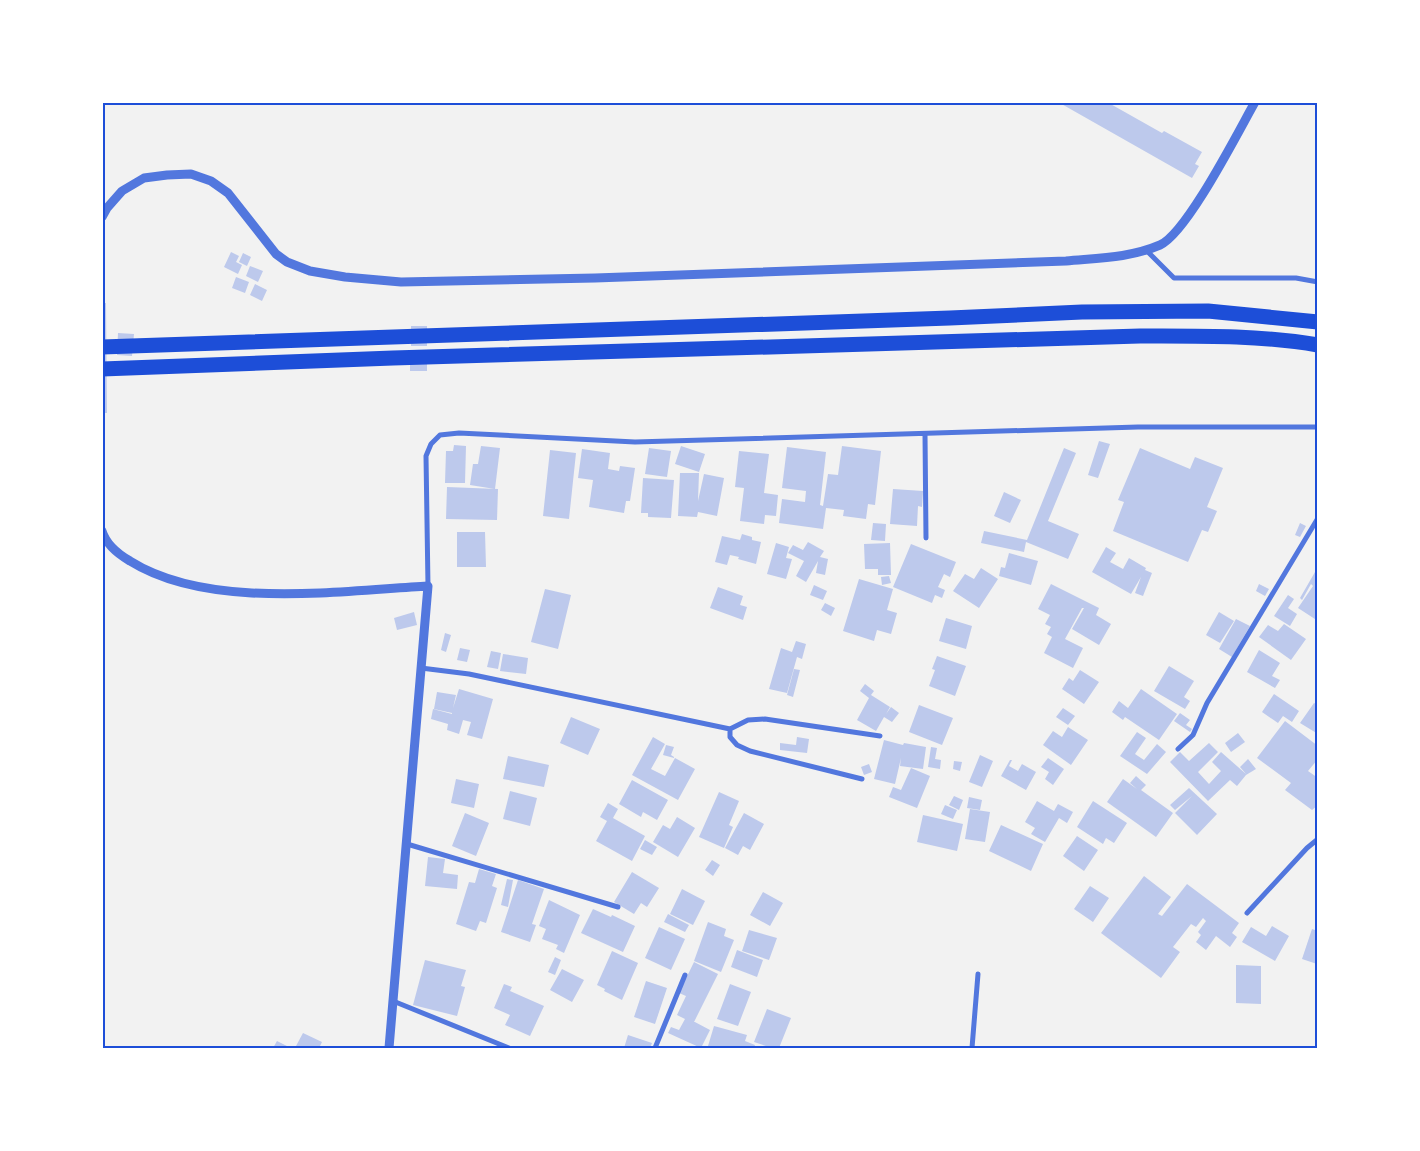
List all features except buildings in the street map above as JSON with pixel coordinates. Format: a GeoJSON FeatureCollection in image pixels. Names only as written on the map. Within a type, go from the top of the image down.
{"type":"FeatureCollection","features":[{"type":"Feature","properties":{"kind":"highway"},"geometry":{"type":"LineString","coordinates":[[102,347],[1082,312],[1208,311],[1318,322]]}},
{"type":"Feature","properties":{"kind":"highway"},"geometry":{"type":"LineString","coordinates":[[102,369],[393,358],[1140,336],[1214,336],[1276,340],[1318,346]]}},
{"type":"Feature","properties":{"kind":"street"},"geometry":{"type":"LineString","coordinates":[[102,217],[107,208],[122,191],[144,178],[191,174],[211,181],[228,193],[276,254],[288,262],[310,271],[345,278],[401,282],[595,278],[1066,261],[1131,254],[1162,244],[1198,202],[1255,102]]}},
{"type":"Feature","properties":{"kind":"street"},"geometry":{"type":"LineString","coordinates":[[1145,250],[1174,278],[1296,278],[1318,282]]}},
{"type":"Feature","properties":{"kind":"street"},"geometry":{"type":"LineString","coordinates":[[389,1048],[428,586],[426,456],[431,444],[440,435],[459,433],[635,442],[1138,427],[1318,427]]}},
{"type":"Feature","properties":{"kind":"street"},"geometry":{"type":"LineString","coordinates":[[925,434],[926,538]]}},
{"type":"Feature","properties":{"kind":"street"},"geometry":{"type":"LineString","coordinates":[[1178,749],[1193,735],[1207,703],[1318,518]]}},
{"type":"Feature","properties":{"kind":"street"},"geometry":{"type":"LineString","coordinates":[[102,530],[117,553],[140,567],[178,583],[194,586],[274,594],[428,586]]}},
{"type":"Feature","properties":{"kind":"street"},"geometry":{"type":"LineString","coordinates":[[422,668],[469,674],[730,729],[748,720],[765,719],[880,736]]}},
{"type":"Feature","properties":{"kind":"street"},"geometry":{"type":"LineString","coordinates":[[730,729],[730,737],[737,745],[750,751],[862,779]]}},
{"type":"Feature","properties":{"kind":"street"},"geometry":{"type":"LineString","coordinates":[[1247,913],[1307,848],[1318,839]]}},
{"type":"Feature","properties":{"kind":"street"},"geometry":{"type":"LineString","coordinates":[[406,844],[618,907]]}},
{"type":"Feature","properties":{"kind":"street"},"geometry":{"type":"LineString","coordinates":[[972,1048],[978,974]]}},
{"type":"Feature","properties":{"kind":"street"},"geometry":{"type":"LineString","coordinates":[[655,1048],[685,975]]}},
{"type":"Feature","properties":{"kind":"street"},"geometry":{"type":"LineString","coordinates":[[393,1001],[509,1048]]}}]}
